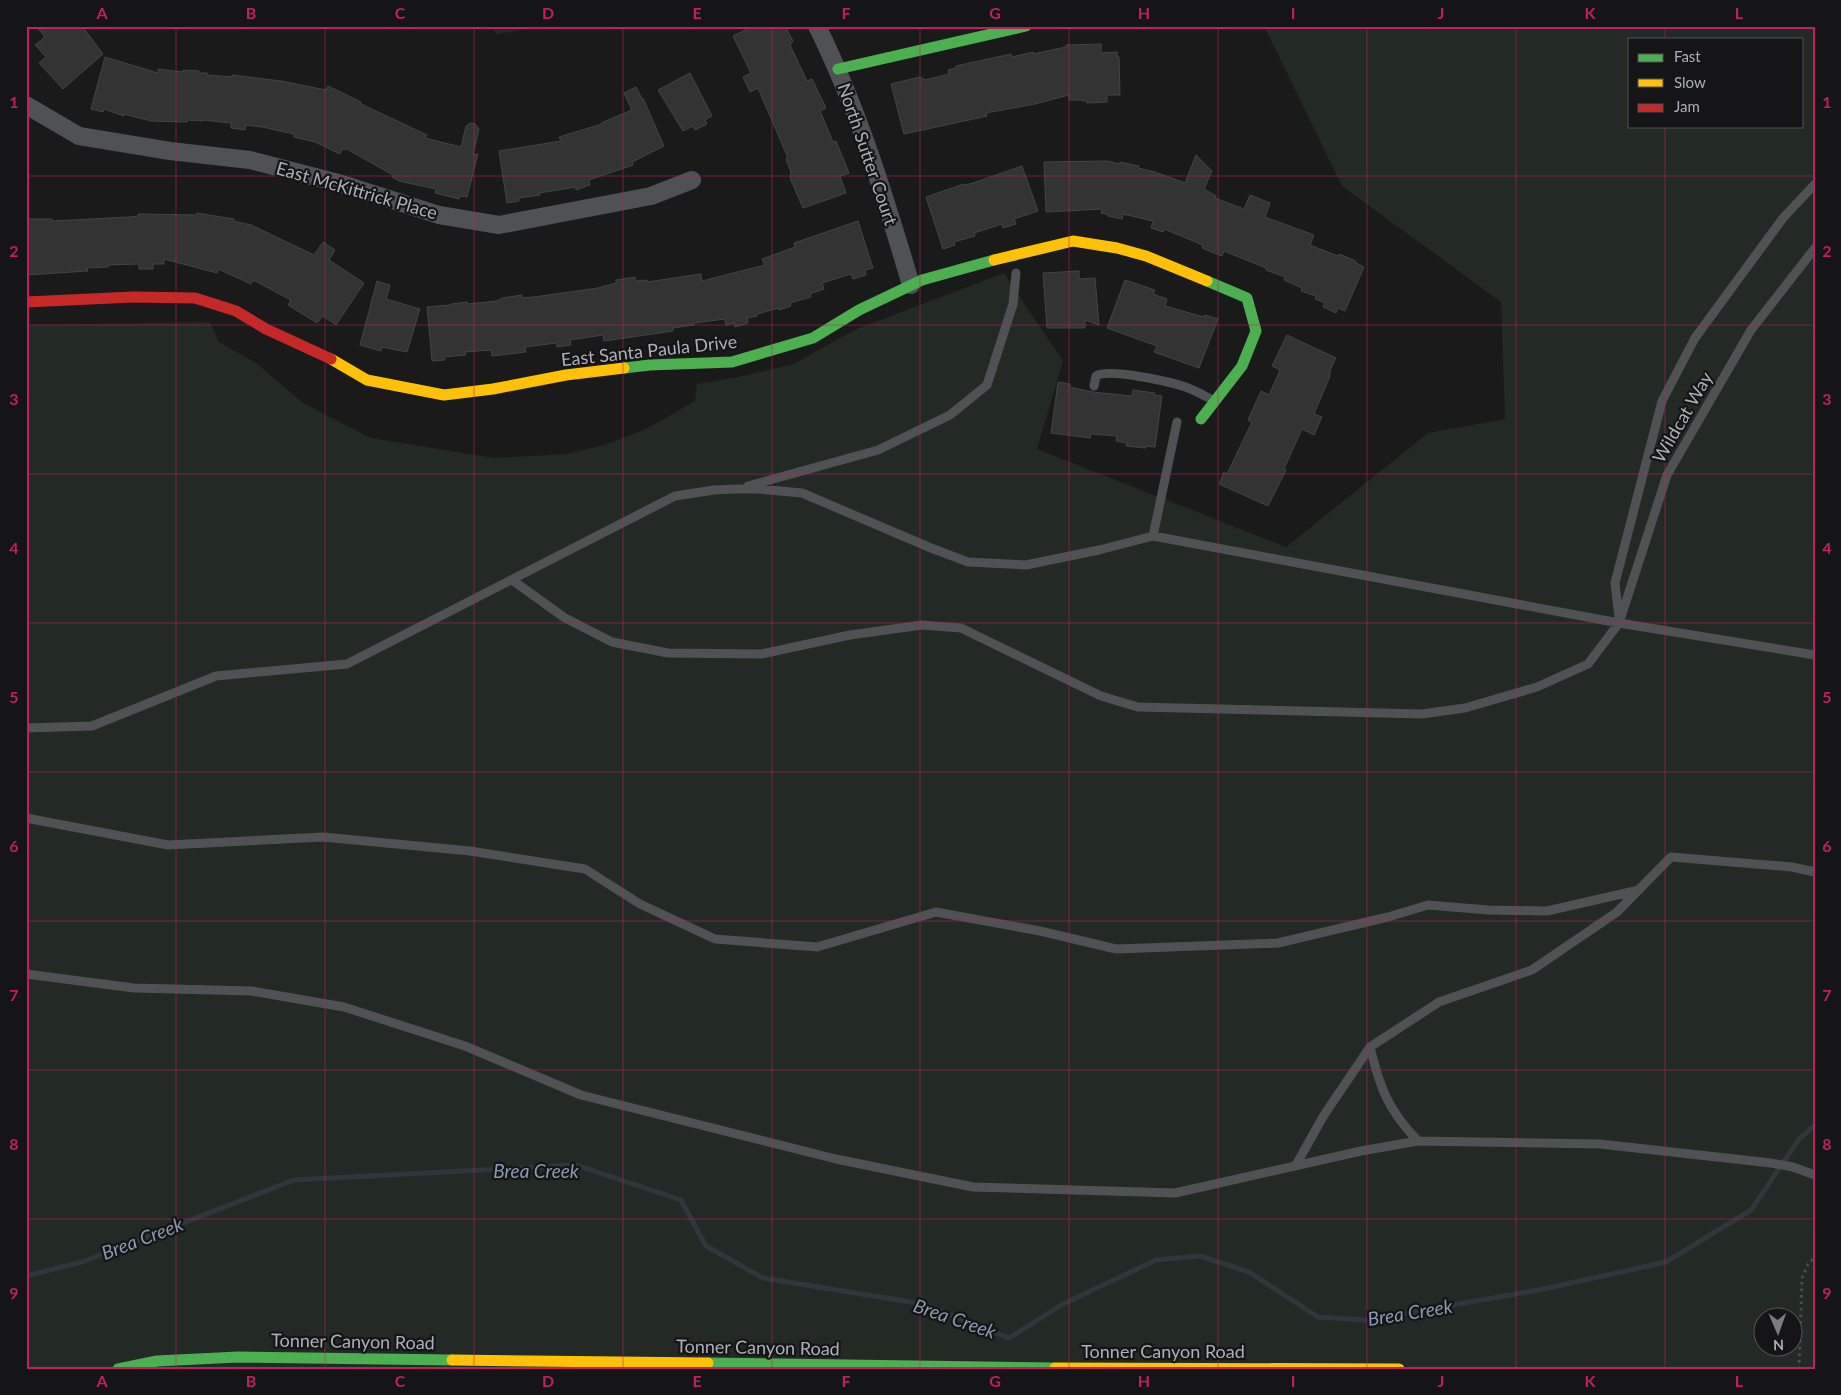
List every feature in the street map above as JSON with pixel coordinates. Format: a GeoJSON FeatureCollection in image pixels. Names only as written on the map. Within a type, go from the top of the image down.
{"type":"FeatureCollection","features":[{"type":"Feature","properties":{"kind":"street","name":"North Sutter Court"},"geometry":{"type":"LineString","coordinates":[[817,26],[838,69],[883,191],[911,285]]}},
{"type":"Feature","properties":{"kind":"street"},"geometry":{"type":"LineString","coordinates":[[838,69],[1026,26]]}},
{"type":"Feature","properties":{"kind":"street","name":"East McKittrick Place"},"geometry":{"type":"LineString","coordinates":[[26,105],[79,136],[170,151],[250,160],[342,184],[440,215],[499,225],[651,196],[692,180]]}},
{"type":"Feature","properties":{"kind":"street","name":"East Santa Paula Drive"},"geometry":{"type":"LineString","coordinates":[[26,302],[133,297],[195,298],[236,311],[266,329],[334,361],[367,380],[444,395],[566,375],[650,365],[732,362],[813,338],[860,310],[922,280],[1073,241],[1117,248],[1146,256],[1247,298],[1256,331],[1242,366],[1201,419]]}},
{"type":"Feature","properties":{"kind":"street","name":"Tonner Canyon Road"},"geometry":{"type":"LineString","coordinates":[[118,1369],[157,1361],[238,1357],[400,1364],[1399,1369]]}},
{"type":"Feature","properties":{"kind":"lane"},"geometry":{"type":"LineString","coordinates":[[1619,623],[1615,583],[1662,401],[1695,338],[1783,218],[1815,184]]}},
{"type":"Feature","properties":{"kind":"lane","name":"Wildcat Way"},"geometry":{"type":"LineString","coordinates":[[512,580],[565,618],[612,642],[668,653],[761,654],[850,635],[922,625],[961,628],[1102,696],[1138,707],[1422,714],[1465,708],[1536,687],[1588,664],[1619,623],[1667,475],[1752,330],[1815,248]]}},
{"type":"Feature","properties":{"kind":"lane"},"geometry":{"type":"LineString","coordinates":[[736,489],[878,450],[950,415],[987,384],[1013,304],[1016,273]]}},
{"type":"Feature","properties":{"kind":"lane"},"geometry":{"type":"LineString","coordinates":[[1094,386],[1096,376],[1113,373],[1158,380],[1188,388],[1215,402]]}},
{"type":"Feature","properties":{"kind":"lane"},"geometry":{"type":"LineString","coordinates":[[1153,536],[1178,422]]}},
{"type":"Feature","properties":{"kind":"lane"},"geometry":{"type":"LineString","coordinates":[[26,728],[92,726],[216,676],[347,664],[675,496],[714,490],[736,489],[802,493],[968,562],[1026,565],[1099,550],[1153,536],[1619,623],[1815,655]]}},
{"type":"Feature","properties":{"kind":"lane"},"geometry":{"type":"LineString","coordinates":[[26,818],[168,845],[322,837],[470,851],[584,869],[640,904],[715,939],[817,947],[936,912],[1040,931],[1116,949],[1278,943],[1388,917],[1428,905],[1488,910],[1547,910],[1639,890]]}},
{"type":"Feature","properties":{"kind":"lane"},"geometry":{"type":"LineString","coordinates":[[1296,1165],[1324,1116],[1370,1047],[1439,1002],[1532,970],[1617,912],[1671,857],[1792,867],[1815,872]]}},
{"type":"Feature","properties":{"kind":"lane"},"geometry":{"type":"LineString","coordinates":[[26,974],[134,988],[252,991],[344,1007],[465,1046],[581,1095],[836,1159],[973,1187],[1175,1193],[1361,1151],[1418,1141],[1600,1144],[1771,1162],[1815,1175]]}},
{"type":"Feature","properties":{"kind":"lane"},"geometry":{"type":"LineString","coordinates":[[1370,1047],[1377,1077],[1387,1102],[1400,1122],[1418,1141]]}},
{"type":"Feature","properties":{"kind":"path"},"geometry":{"type":"LineString","coordinates":[[1799,1369],[1802,1278],[1808,1264],[1815,1257]]}},
{"type":"Feature","properties":{"kind":"shaded area"},"geometry":{"type":"Polygon","coordinates":[[[490,26],[546,26],[497,34],[490,26]]]}},
{"type":"Feature","properties":{"kind":"shaded area"},"geometry":{"type":"Polygon","coordinates":[[[1264,26],[1815,26],[1815,1369],[26,1369],[26,325],[210,322],[219,342],[256,363],[303,403],[371,438],[494,458],[567,454],[604,445],[646,429],[695,401],[697,384],[794,364],[854,330],[1004,273],[1063,361],[1037,449],[1286,547],[1428,433],[1505,419],[1501,302],[1342,186],[1264,26]]]}},
{"type":"Feature","properties":{"kind":"building"},"geometry":{"type":"Polygon","coordinates":[[[36,26],[82,26],[103,54],[63,89],[39,63],[46,57],[35,45],[45,37],[36,26]]]}},
{"type":"Feature","properties":{"kind":"building"},"geometry":{"type":"Polygon","coordinates":[[[753,26],[785,26],[793,41],[790,45],[807,81],[812,79],[826,108],[820,111],[833,142],[836,141],[849,173],[840,176],[846,193],[803,208],[790,178],[791,172],[786,159],[788,158],[758,88],[750,92],[743,77],[751,73],[733,36],[753,26]]]}},
{"type":"Feature","properties":{"kind":"building"},"geometry":{"type":"Polygon","coordinates":[[[1101,44],[1101,53],[1117,52],[1117,57],[1119,57],[1120,95],[1107,95],[1107,102],[1087,103],[1087,101],[1082,100],[1069,100],[1069,95],[1035,104],[986,113],[987,116],[904,134],[891,84],[920,77],[925,80],[949,74],[948,70],[956,68],[956,66],[1011,54],[1012,57],[1066,47],[1066,45],[1101,44]]]}},
{"type":"Feature","properties":{"kind":"building"},"geometry":{"type":"Polygon","coordinates":[[[105,57],[158,73],[158,69],[183,72],[183,70],[199,71],[199,73],[207,73],[207,75],[232,77],[232,75],[281,81],[326,90],[328,86],[427,135],[425,138],[461,147],[466,126],[470,123],[475,124],[479,129],[473,155],[478,154],[467,197],[460,196],[459,199],[435,193],[436,189],[399,181],[392,177],[393,175],[345,148],[345,150],[342,149],[340,154],[315,142],[294,137],[294,134],[246,125],[245,130],[231,128],[231,123],[203,120],[187,120],[187,122],[151,121],[124,114],[124,116],[104,109],[103,112],[91,109],[105,57]]]}},
{"type":"Feature","properties":{"kind":"building"},"geometry":{"type":"Polygon","coordinates":[[[690,73],[712,116],[705,120],[707,124],[695,130],[693,126],[683,131],[658,90],[690,73]]]}},
{"type":"Feature","properties":{"kind":"building"},"geometry":{"type":"Polygon","coordinates":[[[636,87],[643,98],[664,146],[632,162],[633,165],[589,180],[590,185],[576,190],[576,187],[539,193],[540,195],[519,198],[519,201],[507,203],[499,151],[561,141],[559,137],[602,124],[632,110],[624,93],[636,87]]]}},
{"type":"Feature","properties":{"kind":"building"},"geometry":{"type":"Polygon","coordinates":[[[1196,155],[1212,171],[1204,189],[1216,196],[1215,198],[1244,209],[1250,195],[1270,203],[1265,217],[1314,235],[1310,245],[1338,256],[1339,254],[1356,261],[1356,263],[1364,267],[1345,311],[1338,308],[1336,313],[1323,307],[1325,303],[1315,299],[1316,296],[1301,291],[1302,288],[1284,280],[1285,277],[1266,270],[1266,268],[1224,251],[1222,256],[1202,248],[1203,245],[1164,229],[1163,232],[1151,228],[1153,221],[1123,214],[1122,219],[1108,216],[1101,213],[1102,209],[1046,212],[1044,162],[1107,161],[1120,164],[1120,162],[1139,166],[1138,168],[1185,183],[1196,155]]]}},
{"type":"Feature","properties":{"kind":"building"},"geometry":{"type":"Polygon","coordinates":[[[1022,166],[1038,211],[1014,219],[1016,224],[1003,228],[1002,224],[974,233],[975,236],[954,242],[955,245],[943,249],[926,197],[1022,166]]]}},
{"type":"Feature","properties":{"kind":"building"},"geometry":{"type":"Polygon","coordinates":[[[197,213],[234,219],[233,221],[251,225],[314,255],[323,242],[335,250],[329,260],[364,283],[336,325],[323,316],[317,323],[288,305],[291,300],[253,280],[251,284],[218,269],[217,273],[164,259],[164,264],[153,264],[153,269],[139,269],[139,264],[108,265],[108,267],[87,268],[88,271],[26,275],[26,219],[52,219],[52,221],[129,217],[139,216],[138,214],[196,215],[197,213]]]}},
{"type":"Feature","properties":{"kind":"building"},"geometry":{"type":"Polygon","coordinates":[[[858,221],[873,268],[865,270],[866,275],[853,279],[851,274],[822,283],[824,289],[810,294],[811,297],[790,303],[791,306],[779,310],[779,308],[747,318],[748,323],[735,327],[734,323],[726,325],[725,319],[694,323],[694,325],[673,328],[673,331],[639,336],[604,341],[603,335],[570,340],[571,345],[557,347],[556,343],[525,347],[526,352],[492,356],[491,350],[465,352],[466,355],[444,357],[445,360],[432,361],[427,307],[467,302],[467,304],[498,301],[503,298],[522,295],[522,298],[534,297],[598,288],[616,283],[616,280],[635,277],[636,281],[647,280],[647,282],[701,274],[702,281],[765,265],[762,259],[795,247],[794,243],[858,221]]]}},
{"type":"Feature","properties":{"kind":"building"},"geometry":{"type":"Polygon","coordinates":[[[1079,271],[1079,279],[1095,278],[1099,325],[1085,320],[1085,328],[1047,328],[1043,273],[1079,271]]]}},
{"type":"Feature","properties":{"kind":"building"},"geometry":{"type":"Polygon","coordinates":[[[1125,280],[1155,290],[1153,294],[1167,299],[1165,306],[1218,319],[1199,368],[1154,352],[1157,346],[1107,328],[1125,280]]]}},
{"type":"Feature","properties":{"kind":"building"},"geometry":{"type":"Polygon","coordinates":[[[377,281],[390,285],[386,299],[420,309],[407,352],[382,347],[381,351],[360,345],[377,281]]]}},
{"type":"Feature","properties":{"kind":"building"},"geometry":{"type":"Polygon","coordinates":[[[1287,335],[1336,358],[1314,414],[1322,417],[1314,435],[1302,429],[1284,469],[1286,470],[1268,506],[1219,484],[1224,472],[1227,474],[1252,422],[1248,420],[1261,391],[1269,395],[1280,370],[1272,366],[1287,335]]]}},
{"type":"Feature","properties":{"kind":"building"},"geometry":{"type":"Polygon","coordinates":[[[1058,382],[1070,384],[1070,387],[1093,392],[1132,396],[1133,390],[1155,393],[1154,395],[1162,396],[1155,447],[1126,446],[1127,443],[1116,441],[1117,436],[1091,434],[1090,438],[1051,433],[1058,382]]]}},
{"type":"Feature","properties":{"kind":"waterway","name":"Brea Creek"},"geometry":{"type":"LineString","coordinates":[[26,1276],[82,1262],[294,1180],[576,1165],[681,1200],[706,1246],[763,1278],[923,1304],[1009,1338],[1063,1304],[1156,1260],[1200,1256],[1249,1272],[1318,1317],[1366,1320],[1539,1290],[1666,1262],[1751,1210],[1799,1139],[1815,1125]]}},
{"type":"Feature","properties":{"kind":"traffic: fast"},"geometry":{"type":"LineString","coordinates":[[838,69],[1026,26]]}},
{"type":"Feature","properties":{"kind":"traffic: fast"},"geometry":{"type":"LineString","coordinates":[[624,368],[650,365],[732,362],[813,338],[859,310],[922,280],[994,260]]}},
{"type":"Feature","properties":{"kind":"traffic: fast"},"geometry":{"type":"LineString","coordinates":[[1201,419],[1242,366],[1256,331],[1247,298],[1207,281]]}},
{"type":"Feature","properties":{"kind":"traffic: fast"},"geometry":{"type":"LineString","coordinates":[[118,1369],[157,1361],[238,1357],[452,1360]]}},
{"type":"Feature","properties":{"kind":"traffic: fast"},"geometry":{"type":"LineString","coordinates":[[708,1363],[1055,1368]]}},
{"type":"Feature","properties":{"kind":"traffic: slow"},"geometry":{"type":"LineString","coordinates":[[994,260],[1073,241],[1117,248],[1146,256],[1207,281]]}},
{"type":"Feature","properties":{"kind":"traffic: slow"},"geometry":{"type":"LineString","coordinates":[[331,359],[367,380],[444,395],[493,389],[566,375],[624,368]]}},
{"type":"Feature","properties":{"kind":"traffic: slow"},"geometry":{"type":"LineString","coordinates":[[452,1360],[708,1363]]}},
{"type":"Feature","properties":{"kind":"traffic: slow"},"geometry":{"type":"LineString","coordinates":[[1055,1368],[1399,1369]]}},
{"type":"Feature","properties":{"kind":"traffic: jam"},"geometry":{"type":"LineString","coordinates":[[26,302],[133,297],[195,298],[236,311],[266,329],[331,359]]}}]}
